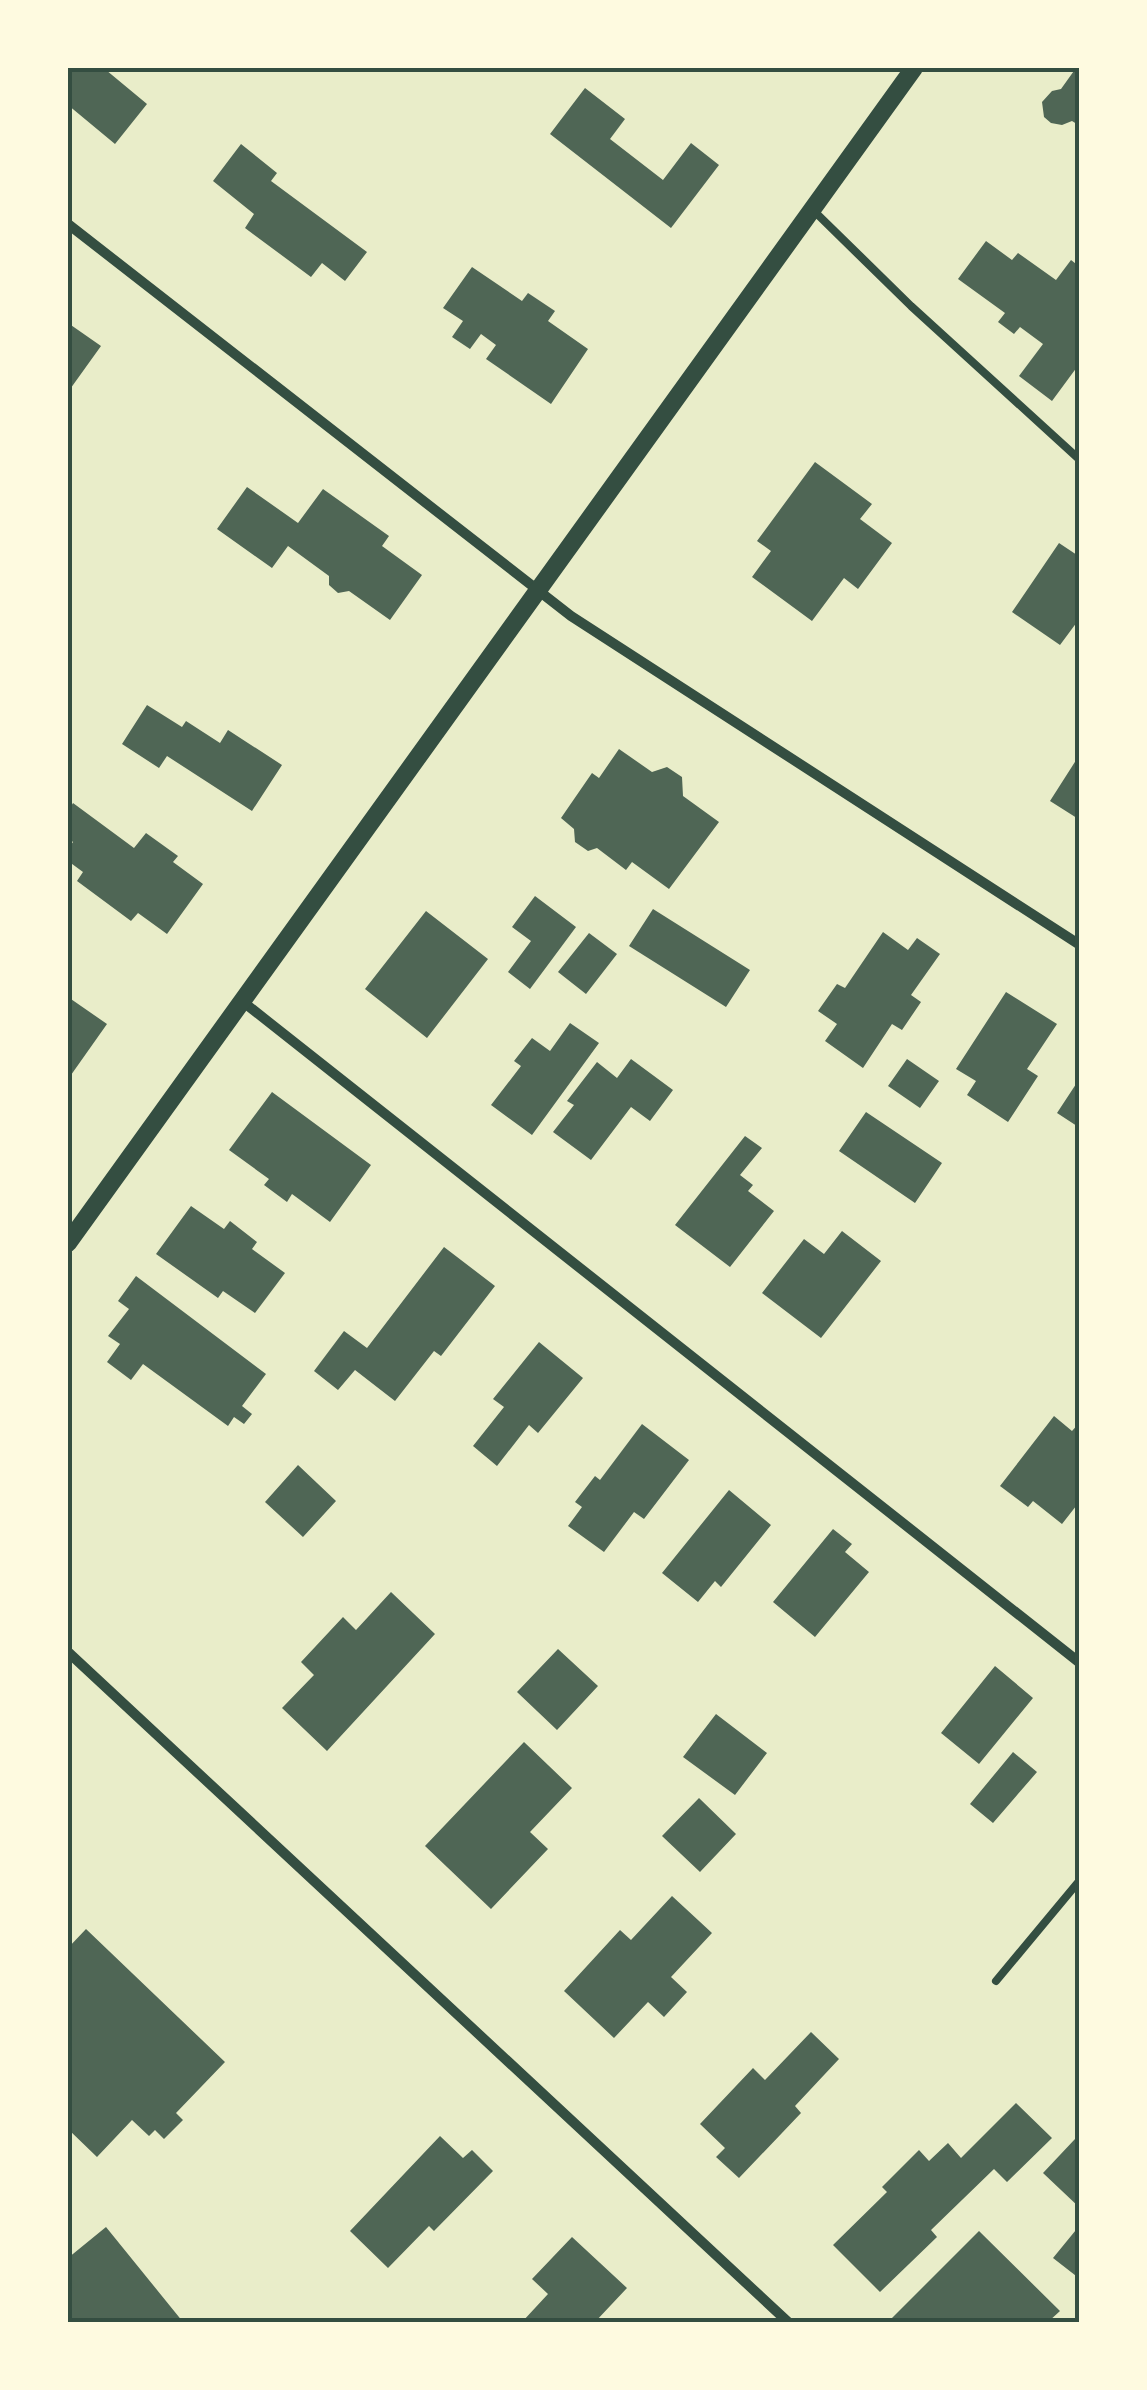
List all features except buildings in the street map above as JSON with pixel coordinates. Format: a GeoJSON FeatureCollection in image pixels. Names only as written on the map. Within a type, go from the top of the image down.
{"type":"FeatureCollection","features":[{"type":"Feature","properties":{"kind":"street"},"geometry":{"type":"LineString","coordinates":[[68,1243],[914,68]]}},
{"type":"Feature","properties":{"kind":"street"},"geometry":{"type":"LineString","coordinates":[[68,224],[538,591],[661,676],[1080,945]]}},
{"type":"Feature","properties":{"kind":"street"},"geometry":{"type":"LineString","coordinates":[[242,1001],[1080,1663]]}},
{"type":"Feature","properties":{"kind":"street"},"geometry":{"type":"LineString","coordinates":[[68,1652],[788,2322]]}},
{"type":"Feature","properties":{"kind":"lane"},"geometry":{"type":"LineString","coordinates":[[813,210],[911,306],[1080,460]]}},
{"type":"Feature","properties":{"kind":"lane"},"geometry":{"type":"LineString","coordinates":[[996,1981],[1080,1880]]}}]}
